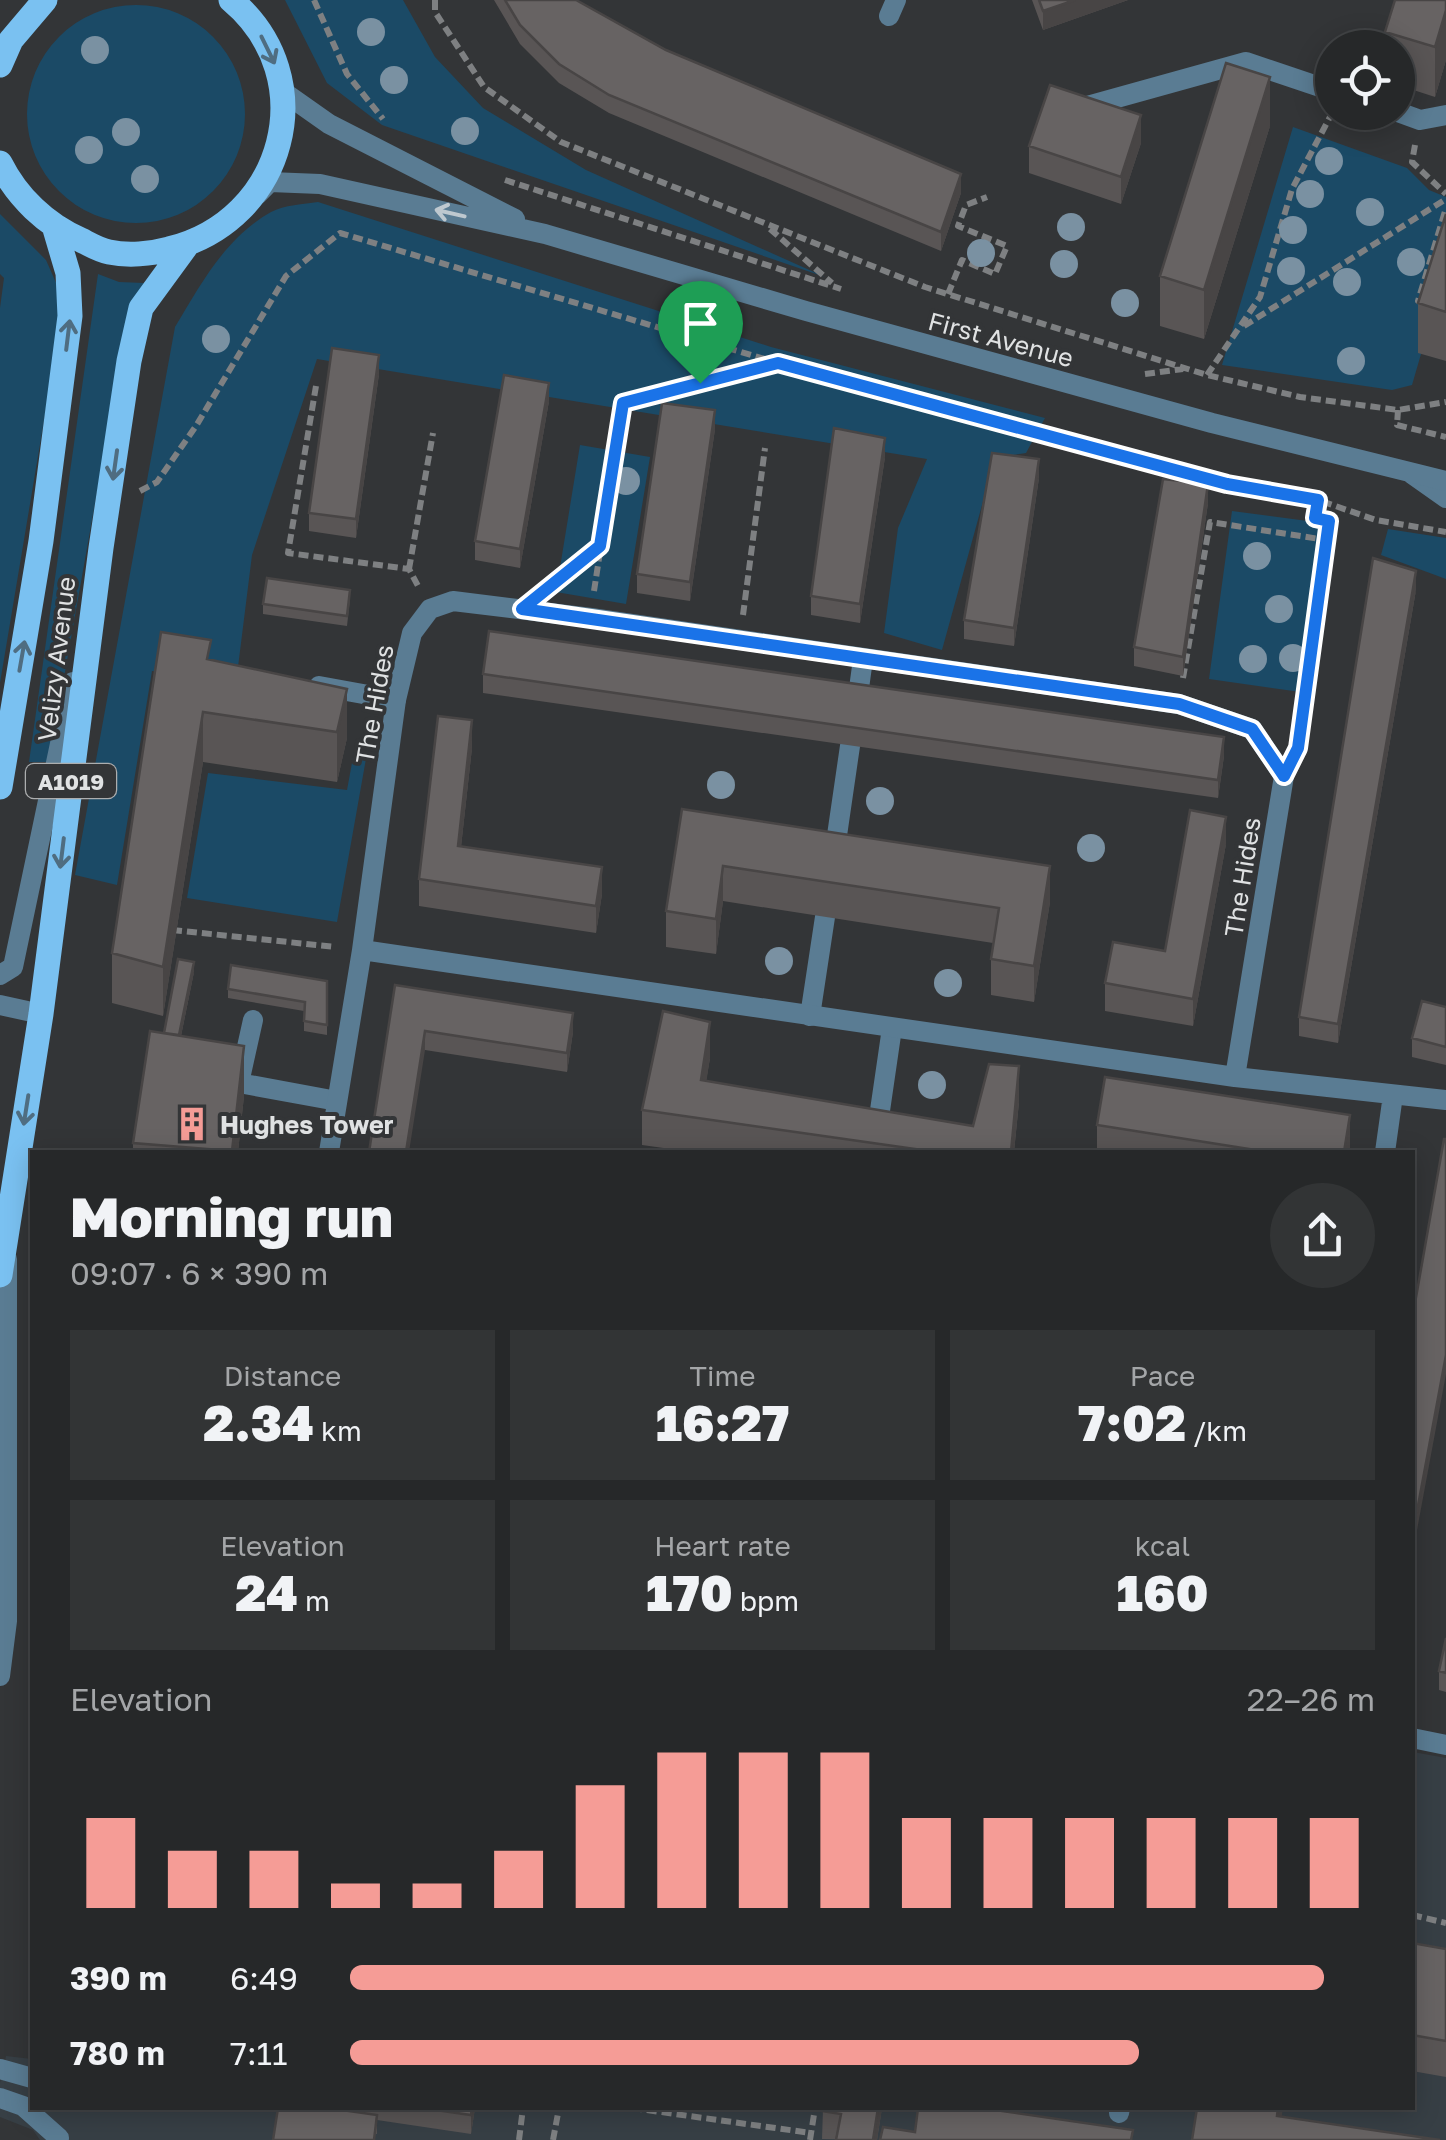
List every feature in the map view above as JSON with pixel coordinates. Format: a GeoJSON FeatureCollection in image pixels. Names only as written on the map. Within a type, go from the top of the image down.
{"type":"FeatureCollection","features":[{"type":"Feature","properties":{"kind":"main road"},"geometry":{"type":"LineString","coordinates":[[2,56],[21,25],[45,0]]}},
{"type":"Feature","properties":{"kind":"main road"},"geometry":{"type":"LineString","coordinates":[[0,164],[32,208],[55,229],[108,252],[150,254],[187,245],[220,230],[248,204],[269,173],[282,132],[285,93],[265,40],[239,4]]}},
{"type":"Feature","properties":{"kind":"main road","name":"Velizy Avenue"},"geometry":{"type":"LineString","coordinates":[[0,787],[41,542],[70,316],[68,273],[55,229]]}},
{"type":"Feature","properties":{"kind":"main road","name":"Velizy Avenue"},"geometry":{"type":"LineString","coordinates":[[0,1275],[41,1014],[101,548],[130,361],[142,308],[187,245]]}},
{"type":"Feature","properties":{"kind":"street"},"geometry":{"type":"LineString","coordinates":[[1084,107],[1246,62],[1315,85]]}},
{"type":"Feature","properties":{"kind":"street","name":"First Avenue"},"geometry":{"type":"LineString","coordinates":[[285,93],[328,124],[545,234]]}},
{"type":"Feature","properties":{"kind":"street"},"geometry":{"type":"LineString","coordinates":[[1415,118],[1446,115]]}},
{"type":"Feature","properties":{"kind":"street","name":"First Avenue"},"geometry":{"type":"LineString","coordinates":[[248,204],[270,182],[320,184],[545,234],[1212,423],[1446,481]]}},
{"type":"Feature","properties":{"kind":"street"},"geometry":{"type":"LineString","coordinates":[[1412,474],[1446,498]]}},
{"type":"Feature","properties":{"kind":"street"},"geometry":{"type":"LineString","coordinates":[[0,975],[13,967],[101,548]]}},
{"type":"Feature","properties":{"kind":"street"},"geometry":{"type":"LineString","coordinates":[[430,609],[453,602],[522,609],[1179,704],[1252,729],[1284,776]]}},
{"type":"Feature","properties":{"kind":"street","name":"The Hides"},"geometry":{"type":"LineString","coordinates":[[329,1150],[396,700],[412,633],[430,609]]}},
{"type":"Feature","properties":{"kind":"street"},"geometry":{"type":"LineString","coordinates":[[857,703],[864,659]]}},
{"type":"Feature","properties":{"kind":"street"},"geometry":{"type":"LineString","coordinates":[[305,683],[396,700]]}},
{"type":"Feature","properties":{"kind":"street"},"geometry":{"type":"LineString","coordinates":[[832,868],[850,746]]}},
{"type":"Feature","properties":{"kind":"street","name":"The Hides"},"geometry":{"type":"LineString","coordinates":[[1235,1077],[1284,776]]}},
{"type":"Feature","properties":{"kind":"street"},"geometry":{"type":"LineString","coordinates":[[810,1016],[824,917]]}},
{"type":"Feature","properties":{"kind":"street"},"geometry":{"type":"LineString","coordinates":[[362,950],[1235,1077],[1446,1100]]}},
{"type":"Feature","properties":{"kind":"street"},"geometry":{"type":"LineString","coordinates":[[0,1005],[41,1014]]}},
{"type":"Feature","properties":{"kind":"street"},"geometry":{"type":"LineString","coordinates":[[253,1020],[239,1084],[338,1100]]}},
{"type":"Feature","properties":{"kind":"street"},"geometry":{"type":"LineString","coordinates":[[874,1145],[892,1028]]}},
{"type":"Feature","properties":{"kind":"street"},"geometry":{"type":"LineString","coordinates":[[1384,1150],[1393,1095]]}},
{"type":"Feature","properties":{"kind":"street"},"geometry":{"type":"LineString","coordinates":[[0,1676],[7,1621],[8,1228]]}},
{"type":"Feature","properties":{"kind":"street"},"geometry":{"type":"LineString","coordinates":[[1415,1739],[1446,1745]]}},
{"type":"Feature","properties":{"kind":"street"},"geometry":{"type":"LineString","coordinates":[[0,2069],[30,2077]]}},
{"type":"Feature","properties":{"kind":"street"},"geometry":{"type":"LineString","coordinates":[[0,2098],[23,2106],[58,2138]]}},
{"type":"Feature","properties":{"kind":"path"},"geometry":{"type":"LineString","coordinates":[[314,0],[347,74],[378,116],[394,126]]}},
{"type":"Feature","properties":{"kind":"path"},"geometry":{"type":"LineString","coordinates":[[435,0],[435,12],[484,86],[561,142],[764,224],[948,294],[1208,375],[1300,397],[1398,410],[1446,402]]}},
{"type":"Feature","properties":{"kind":"path"},"geometry":{"type":"LineString","coordinates":[[1238,329],[1446,196],[1412,162],[1420,120]]}},
{"type":"Feature","properties":{"kind":"path"},"geometry":{"type":"LineString","coordinates":[[1208,375],[1260,297],[1292,189],[1323,130]]}},
{"type":"Feature","properties":{"kind":"path"},"geometry":{"type":"LineString","coordinates":[[488,174],[855,293]]}},
{"type":"Feature","properties":{"kind":"path"},"geometry":{"type":"LineString","coordinates":[[948,294],[962,260],[995,274],[1007,246],[958,226],[966,205],[987,197]]}},
{"type":"Feature","properties":{"kind":"path"},"geometry":{"type":"LineString","coordinates":[[1433,306],[1418,300],[1446,208]]}},
{"type":"Feature","properties":{"kind":"path"},"geometry":{"type":"LineString","coordinates":[[764,224],[836,287]]}},
{"type":"Feature","properties":{"kind":"path"},"geometry":{"type":"LineString","coordinates":[[157,482],[196,426],[286,276],[340,233],[778,363],[1227,484],[1318,500],[1376,520],[1446,532]]}},
{"type":"Feature","properties":{"kind":"path"},"geometry":{"type":"LineString","coordinates":[[590,618],[623,403],[778,363]]}},
{"type":"Feature","properties":{"kind":"path"},"geometry":{"type":"LineString","coordinates":[[1135,376],[1187,369]]}},
{"type":"Feature","properties":{"kind":"path"},"geometry":{"type":"LineString","coordinates":[[316,386],[288,553],[410,569]]}},
{"type":"Feature","properties":{"kind":"path"},"geometry":{"type":"LineString","coordinates":[[1398,410],[1397,426],[1446,437]]}},
{"type":"Feature","properties":{"kind":"path"},"geometry":{"type":"LineString","coordinates":[[430,609],[410,569],[433,434]]}},
{"type":"Feature","properties":{"kind":"path"},"geometry":{"type":"LineString","coordinates":[[740,639],[764,448]]}},
{"type":"Feature","properties":{"kind":"path"},"geometry":{"type":"LineString","coordinates":[[1284,776],[1298,748],[1329,521],[1315,518],[1318,500]]}},
{"type":"Feature","properties":{"kind":"path"},"geometry":{"type":"LineString","coordinates":[[1179,704],[1210,522],[1326,540]]}},
{"type":"Feature","properties":{"kind":"path"},"geometry":{"type":"LineString","coordinates":[[522,609],[600,546]]}},
{"type":"Feature","properties":{"kind":"path"},"geometry":{"type":"LineString","coordinates":[[172,930],[362,950]]}},
{"type":"Feature","properties":{"kind":"path"},"geometry":{"type":"LineString","coordinates":[[1415,1916],[1446,1923]]}},
{"type":"Feature","properties":{"kind":"path"},"geometry":{"type":"LineString","coordinates":[[519,2140],[523,2110]]}},
{"type":"Feature","properties":{"kind":"path"},"geometry":{"type":"LineString","coordinates":[[554,2140],[559,2110]]}},
{"type":"Feature","properties":{"kind":"path"},"geometry":{"type":"LineString","coordinates":[[645,2110],[811,2136],[815,2110]]}},
{"type":"Feature","properties":{"kind":"shaded area"},"geometry":{"type":"Polygon","coordinates":[[[285,0],[403,0],[435,57],[483,108],[586,170],[825,277],[382,125],[327,83],[285,0]]]}},
{"type":"Feature","properties":{"kind":"shaded area"},"geometry":{"type":"Polygon","coordinates":[[[136,5],[178,13],[213,37],[237,72],[245,114],[237,156],[213,191],[178,215],[136,223],[94,215],[59,191],[35,156],[27,114],[35,72],[59,37],[94,13],[136,5]]]}},
{"type":"Feature","properties":{"kind":"shaded area"},"geometry":{"type":"Polygon","coordinates":[[[1293,127],[1407,168],[1429,190],[1446,197],[1446,268],[1412,385],[1392,390],[1222,365],[1293,127]]]}},
{"type":"Feature","properties":{"kind":"shaded area"},"geometry":{"type":"Polygon","coordinates":[[[318,202],[771,347],[1045,418],[1026,453],[995,458],[942,650],[884,633],[898,528],[927,459],[317,359],[252,555],[236,683],[152,671],[117,885],[75,875],[175,327],[216,263],[240,235],[276,210],[318,202]]]}},
{"type":"Feature","properties":{"kind":"shaded area"},"geometry":{"type":"Polygon","coordinates":[[[0,214],[46,260],[64,301],[0,683],[0,308],[4,278],[0,274],[0,214]]]}},
{"type":"Feature","properties":{"kind":"shaded area"},"geometry":{"type":"Polygon","coordinates":[[[98,274],[119,282],[144,283],[130,306],[49,762],[29,762],[98,274]]]}},
{"type":"Feature","properties":{"kind":"shaded area"},"geometry":{"type":"Polygon","coordinates":[[[580,445],[650,457],[626,604],[556,592],[580,445]]]}},
{"type":"Feature","properties":{"kind":"shaded area"},"geometry":{"type":"Polygon","coordinates":[[[1232,511],[1338,525],[1315,694],[1209,679],[1232,511]]]}},
{"type":"Feature","properties":{"kind":"shaded area"},"geometry":{"type":"Polygon","coordinates":[[[1388,529],[1446,538],[1446,579],[1381,555],[1388,529]]]}},
{"type":"Feature","properties":{"kind":"shaded area"},"geometry":{"type":"Polygon","coordinates":[[[354,752],[367,753],[337,922],[187,898],[208,773],[347,790],[354,752]]]}},
{"type":"Feature","properties":{"kind":"shaded area"},"geometry":{"type":"Polygon","coordinates":[[[1415,1752],[1446,1758],[1446,2140],[40,2140],[33,2130],[0,2117],[0,2083],[6,2056],[30,2059],[30,2110],[1415,2110],[1415,1752]]]}},
{"type":"Feature","properties":{"kind":"building"},"geometry":{"type":"Polygon","coordinates":[[[505,0],[576,0],[666,50],[961,174],[941,232],[609,95],[559,64],[520,25],[505,0]]]}},
{"type":"Feature","properties":{"kind":"building"},"geometry":{"type":"Polygon","coordinates":[[[1039,0],[1075,0],[1043,11],[1039,0]]]}},
{"type":"Feature","properties":{"kind":"building"},"geometry":{"type":"Polygon","coordinates":[[[1395,0],[1446,0],[1435,47],[1415,41],[1415,30],[1386,30],[1395,0]]]}},
{"type":"Feature","properties":{"kind":"building"},"geometry":{"type":"Polygon","coordinates":[[[1226,63],[1270,77],[1204,290],[1160,276],[1226,63]]]}},
{"type":"Feature","properties":{"kind":"building"},"geometry":{"type":"Polygon","coordinates":[[[1050,85],[1141,115],[1121,177],[1029,146],[1050,85]]]}},
{"type":"Feature","properties":{"kind":"building"},"geometry":{"type":"Polygon","coordinates":[[[1446,214],[1446,312],[1418,303],[1446,214]]]}},
{"type":"Feature","properties":{"kind":"building"},"geometry":{"type":"Polygon","coordinates":[[[332,348],[379,355],[356,519],[309,513],[332,348]]]}},
{"type":"Feature","properties":{"kind":"building"},"geometry":{"type":"Polygon","coordinates":[[[504,375],[549,383],[520,549],[475,541],[504,375]]]}},
{"type":"Feature","properties":{"kind":"building"},"geometry":{"type":"Polygon","coordinates":[[[662,403],[715,410],[690,582],[637,574],[662,403]]]}},
{"type":"Feature","properties":{"kind":"building"},"geometry":{"type":"Polygon","coordinates":[[[834,428],[885,438],[860,604],[811,596],[834,428]]]}},
{"type":"Feature","properties":{"kind":"building"},"geometry":{"type":"Polygon","coordinates":[[[992,453],[1039,459],[1014,628],[964,620],[992,453]]]}},
{"type":"Feature","properties":{"kind":"building"},"geometry":{"type":"Polygon","coordinates":[[[1163,479],[1208,484],[1183,657],[1134,647],[1163,479]]]}},
{"type":"Feature","properties":{"kind":"building"},"geometry":{"type":"Polygon","coordinates":[[[1373,558],[1416,571],[1338,1024],[1299,1017],[1373,558]]]}},
{"type":"Feature","properties":{"kind":"building"},"geometry":{"type":"Polygon","coordinates":[[[267,578],[350,590],[347,616],[263,604],[267,578]]]}},
{"type":"Feature","properties":{"kind":"building"},"geometry":{"type":"Polygon","coordinates":[[[489,631],[1224,737],[1218,780],[483,674],[489,631]]]}},
{"type":"Feature","properties":{"kind":"building"},"geometry":{"type":"Polygon","coordinates":[[[161,632],[211,640],[207,659],[347,689],[337,732],[203,712],[163,967],[112,953],[161,632]]]}},
{"type":"Feature","properties":{"kind":"building"},"geometry":{"type":"Polygon","coordinates":[[[438,716],[472,720],[458,846],[602,867],[596,906],[419,879],[438,716]]]}},
{"type":"Feature","properties":{"kind":"building"},"geometry":{"type":"Polygon","coordinates":[[[682,809],[1050,866],[1034,966],[991,959],[999,908],[723,866],[716,919],[666,911],[682,809]]]}},
{"type":"Feature","properties":{"kind":"building"},"geometry":{"type":"Polygon","coordinates":[[[1190,810],[1226,817],[1193,999],[1105,983],[1113,942],[1165,951],[1190,810]]]}},
{"type":"Feature","properties":{"kind":"building"},"geometry":{"type":"Polygon","coordinates":[[[178,959],[194,962],[179,1035],[164,1033],[178,959]]]}},
{"type":"Feature","properties":{"kind":"building"},"geometry":{"type":"Polygon","coordinates":[[[231,965],[327,981],[327,1025],[304,1021],[305,1002],[228,989],[231,965]]]}},
{"type":"Feature","properties":{"kind":"building"},"geometry":{"type":"Polygon","coordinates":[[[395,985],[573,1013],[567,1053],[425,1031],[406,1150],[369,1150],[395,985]]]}},
{"type":"Feature","properties":{"kind":"building"},"geometry":{"type":"Polygon","coordinates":[[[1422,1001],[1446,1007],[1446,1047],[1412,1038],[1422,1001]]]}},
{"type":"Feature","properties":{"kind":"building"},"geometry":{"type":"Polygon","coordinates":[[[663,1011],[710,1022],[701,1080],[973,1126],[989,1064],[1019,1066],[1011,1150],[922,1150],[642,1110],[663,1011]]]}},
{"type":"Feature","properties":{"kind":"building"},"geometry":{"type":"Polygon","coordinates":[[[150,1031],[244,1046],[232,1150],[133,1143],[150,1031]]]}},
{"type":"Feature","properties":{"kind":"building"},"geometry":{"type":"Polygon","coordinates":[[[1105,1077],[1350,1115],[1344,1150],[1255,1150],[1097,1125],[1105,1077]]]}},
{"type":"Feature","properties":{"kind":"building"},"geometry":{"type":"Polygon","coordinates":[[[1446,1139],[1446,1355],[1415,1522],[1415,1303],[1446,1139]]]}},
{"type":"Feature","properties":{"kind":"building"},"geometry":{"type":"Polygon","coordinates":[[[1446,1638],[1446,1673],[1439,1671],[1446,1638]]]}},
{"type":"Feature","properties":{"kind":"building"},"geometry":{"type":"Polygon","coordinates":[[[1415,1944],[1446,1949],[1446,2041],[1415,2036],[1415,1944]]]}},
{"type":"Feature","properties":{"kind":"building"},"geometry":{"type":"Polygon","coordinates":[[[278,2110],[342,2110],[377,2115],[374,2140],[273,2140],[278,2110]]]}},
{"type":"Feature","properties":{"kind":"building"},"geometry":{"type":"Polygon","coordinates":[[[436,2110],[472,2110],[471,2115],[436,2110]]]}},
{"type":"Feature","properties":{"kind":"building"},"geometry":{"type":"Polygon","coordinates":[[[878,2110],[873,2140],[836,2140],[841,2114],[822,2111],[878,2110]]]}},
{"type":"Feature","properties":{"kind":"building"},"geometry":{"type":"Polygon","coordinates":[[[918,2110],[995,2110],[1133,2130],[1131,2140],[880,2140],[883,2127],[915,2132],[918,2110]]]}},
{"type":"Feature","properties":{"kind":"building"},"geometry":{"type":"Polygon","coordinates":[[[1197,2110],[1278,2110],[1277,2116],[1440,2140],[1192,2140],[1197,2110]]]}},
{"type":"Feature","properties":{"kind":"place","name":"Hughes Tower"},"geometry":{"type":"Point","coordinates":[192,1124]}},
{"type":"Feature","properties":{"kind":"route"},"geometry":{"type":"LineString","coordinates":[[778,363],[1227,484],[1318,500],[1315,518],[1329,521],[1298,748],[1284,776],[1252,729],[1179,704],[522,609],[600,546],[623,403],[700,383],[778,363]]}}]}
